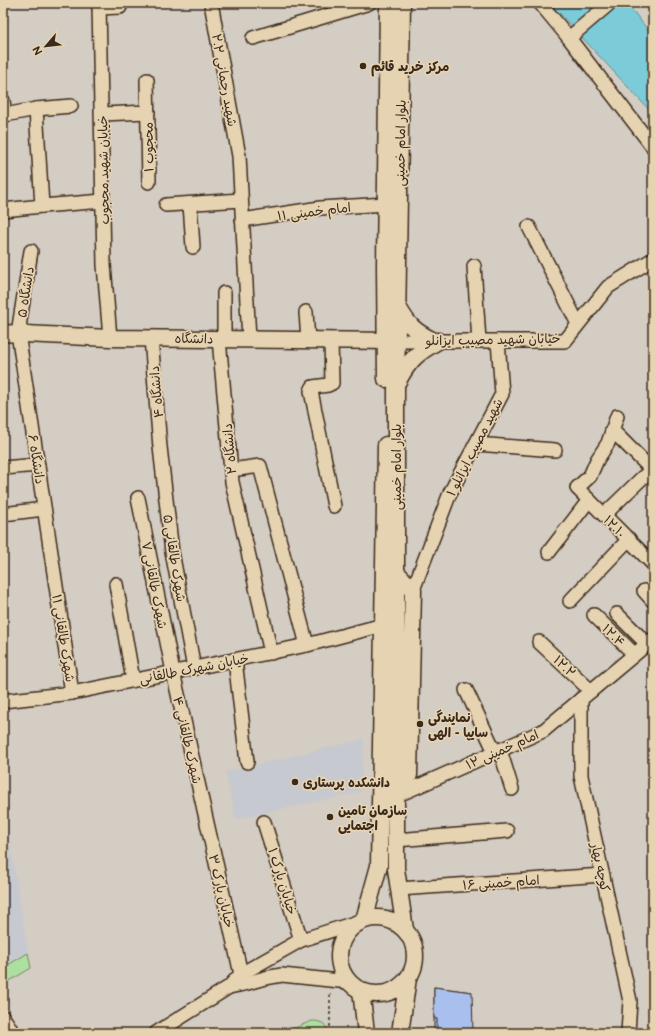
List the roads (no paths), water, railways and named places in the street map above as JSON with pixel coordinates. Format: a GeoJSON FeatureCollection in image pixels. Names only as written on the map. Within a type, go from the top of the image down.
{"type":"FeatureCollection","features":[{"type":"Feature","properties":{"kind":"main road","name":"بلوار امام خمینی"},"geometry":{"type":"LineString","coordinates":[[388,3],[385,267],[397,385],[396,868],[405,930]]}},
{"type":"Feature","properties":{"kind":"main road","name":"بلوار امام خمینی"},"geometry":{"type":"LineString","coordinates":[[364,920],[379,866],[397,630],[392,340],[398,307],[402,3]]}},
{"type":"Feature","properties":{"kind":"main road"},"geometry":{"type":"LineString","coordinates":[[398,307],[406,322],[418,333],[435,340]]}},
{"type":"Feature","properties":{"kind":"main road","name":"دانشگاه"},"geometry":{"type":"LineString","coordinates":[[10,333],[110,338],[392,340]]}},
{"type":"Feature","properties":{"kind":"main road"},"geometry":{"type":"LineString","coordinates":[[397,385],[406,366],[420,351],[435,340]]}},
{"type":"Feature","properties":{"kind":"main road"},"geometry":{"type":"LineString","coordinates":[[397,573],[413,590],[397,630]]}},
{"type":"Feature","properties":{"kind":"main road"},"geometry":{"type":"LineString","coordinates":[[355,986],[374,994],[387,993],[399,988],[408,978],[414,967],[415,954],[412,941],[405,930],[393,921],[379,918],[364,920],[351,928],[342,940],[339,954],[341,969],[355,986],[366,1033]]}},
{"type":"Feature","properties":{"kind":"main road"},"geometry":{"type":"LineString","coordinates":[[404,1031],[408,978]]}},
{"type":"Feature","properties":{"kind":"street","name":"شهید رحمانی ۲.۲"},"geometry":{"type":"LineString","coordinates":[[211,3],[239,156],[249,339]]}},
{"type":"Feature","properties":{"kind":"street"},"geometry":{"type":"LineString","coordinates":[[253,38],[369,3]]}},
{"type":"Feature","properties":{"kind":"street"},"geometry":{"type":"LineString","coordinates":[[540,3],[569,38],[653,147]]}},
{"type":"Feature","properties":{"kind":"street"},"geometry":{"type":"LineString","coordinates":[[569,38],[610,3]]}},
{"type":"Feature","properties":{"kind":"street"},"geometry":{"type":"LineString","coordinates":[[99,6],[120,7]]}},
{"type":"Feature","properties":{"kind":"street","name":"خیابان شهید محجوب"},"geometry":{"type":"LineString","coordinates":[[99,6],[104,201],[104,265],[110,338]]}},
{"type":"Feature","properties":{"kind":"street","name":"محجوب ۱"},"geometry":{"type":"LineString","coordinates":[[147,80],[149,182]]}},
{"type":"Feature","properties":{"kind":"street"},"geometry":{"type":"LineString","coordinates":[[3,101],[5,115],[36,109],[71,106]]}},
{"type":"Feature","properties":{"kind":"street"},"geometry":{"type":"LineString","coordinates":[[36,109],[42,206]]}},
{"type":"Feature","properties":{"kind":"street","name":"محجوب ۱"},"geometry":{"type":"LineString","coordinates":[[102,114],[148,112]]}},
{"type":"Feature","properties":{"kind":"street"},"geometry":{"type":"LineString","coordinates":[[166,206],[241,200]]}},
{"type":"Feature","properties":{"kind":"street"},"geometry":{"type":"LineString","coordinates":[[3,210],[104,201]]}},
{"type":"Feature","properties":{"kind":"street"},"geometry":{"type":"LineString","coordinates":[[190,204],[193,247]]}},
{"type":"Feature","properties":{"kind":"street","name":"امام خمینی ۱۱"},"geometry":{"type":"LineString","coordinates":[[242,220],[320,208],[386,204]]}},
{"type":"Feature","properties":{"kind":"street"},"geometry":{"type":"LineString","coordinates":[[529,227],[578,324]]}},
{"type":"Feature","properties":{"kind":"street","name":"دانشگاه ۵"},"geometry":{"type":"LineString","coordinates":[[10,333],[32,251]]}},
{"type":"Feature","properties":{"kind":"street","name":"خیابان شهید مصیب ایزانلو"},"geometry":{"type":"LineString","coordinates":[[392,340],[565,341],[608,287],[653,259]]}},
{"type":"Feature","properties":{"kind":"street"},"geometry":{"type":"LineString","coordinates":[[474,266],[479,341]]}},
{"type":"Feature","properties":{"kind":"street","name":"دانشگاه ۲"},"geometry":{"type":"LineString","coordinates":[[224,293],[222,339],[232,482],[271,653]]}},
{"type":"Feature","properties":{"kind":"street"},"geometry":{"type":"LineString","coordinates":[[306,312],[308,340]]}},
{"type":"Feature","properties":{"kind":"street","name":"دانشگاه ۶"},"geometry":{"type":"LineString","coordinates":[[10,333],[38,466],[56,584]]}},
{"type":"Feature","properties":{"kind":"street","name":"دانشگاه ۴"},"geometry":{"type":"LineString","coordinates":[[151,338],[160,447]]}},
{"type":"Feature","properties":{"kind":"street"},"geometry":{"type":"LineString","coordinates":[[332,340],[332,383],[313,387],[311,391],[334,506]]}},
{"type":"Feature","properties":{"kind":"street","name":"شهید مصیب ایزانلو ۱"},"geometry":{"type":"LineString","coordinates":[[413,590],[450,493],[502,394],[498,341]]}},
{"type":"Feature","properties":{"kind":"street"},"geometry":{"type":"LineString","coordinates":[[604,515],[652,470],[612,430],[617,416]]}},
{"type":"Feature","properties":{"kind":"street","name":"۱۲.۱۰"},"geometry":{"type":"LineString","coordinates":[[612,430],[608,444],[597,460],[590,476],[577,488],[653,564]]}},
{"type":"Feature","properties":{"kind":"street"},"geometry":{"type":"LineString","coordinates":[[476,444],[555,450]]}},
{"type":"Feature","properties":{"kind":"street","name":"شهرک طالقانی ۵"},"geometry":{"type":"LineString","coordinates":[[160,447],[172,552],[194,668]]}},
{"type":"Feature","properties":{"kind":"street"},"geometry":{"type":"LineString","coordinates":[[3,468],[38,466]]}},
{"type":"Feature","properties":{"kind":"street"},"geometry":{"type":"LineString","coordinates":[[231,470],[260,466],[307,645]]}},
{"type":"Feature","properties":{"kind":"street","name":"شهرک طالقانی ۷"},"geometry":{"type":"LineString","coordinates":[[138,498],[173,672]]}},
{"type":"Feature","properties":{"kind":"street"},"geometry":{"type":"LineString","coordinates":[[549,552],[589,500]]}},
{"type":"Feature","properties":{"kind":"street"},"geometry":{"type":"LineString","coordinates":[[3,514],[44,509]]}},
{"type":"Feature","properties":{"kind":"street"},"geometry":{"type":"LineString","coordinates":[[570,601],[629,540]]}},
{"type":"Feature","properties":{"kind":"street","name":"شهرک طالقانی ۱۱"},"geometry":{"type":"LineString","coordinates":[[56,584],[72,693]]}},
{"type":"Feature","properties":{"kind":"street"},"geometry":{"type":"LineString","coordinates":[[116,584],[133,680]]}},
{"type":"Feature","properties":{"kind":"street"},"geometry":{"type":"LineString","coordinates":[[617,614],[650,641]]}},
{"type":"Feature","properties":{"kind":"street","name":"۱۲.۴"},"geometry":{"type":"LineString","coordinates":[[594,615],[634,654]]}},
{"type":"Feature","properties":{"kind":"street","name":"خیابان شهرک طالقانی"},"geometry":{"type":"LineString","coordinates":[[3,701],[72,693],[307,645],[397,630]]}},
{"type":"Feature","properties":{"kind":"street","name":"امام خمینی ۱۲"},"geometry":{"type":"LineString","coordinates":[[396,796],[543,731],[650,641]]}},
{"type":"Feature","properties":{"kind":"street","name":"۱۲.۲"},"geometry":{"type":"LineString","coordinates":[[540,642],[591,691]]}},
{"type":"Feature","properties":{"kind":"street"},"geometry":{"type":"LineString","coordinates":[[235,660],[247,762]]}},
{"type":"Feature","properties":{"kind":"street","name":"شهرک طالقانی ۴"},"geometry":{"type":"LineString","coordinates":[[173,672],[203,807]]}},
{"type":"Feature","properties":{"kind":"street"},"geometry":{"type":"LineString","coordinates":[[466,690],[498,751],[512,789]]}},
{"type":"Feature","properties":{"kind":"street","name":"کوچه بهار"},"geometry":{"type":"LineString","coordinates":[[581,699],[581,776],[630,1001],[628,1033]]}},
{"type":"Feature","properties":{"kind":"street","name":"خیابان پارک ۳"},"geometry":{"type":"LineString","coordinates":[[203,807],[241,974]]}},
{"type":"Feature","properties":{"kind":"street","name":"خیابان پارک ۱"},"geometry":{"type":"LineString","coordinates":[[264,822],[301,940]]}},
{"type":"Feature","properties":{"kind":"street"},"geometry":{"type":"LineString","coordinates":[[396,840],[507,831]]}},
{"type":"Feature","properties":{"kind":"street","name":"امام خمینی ۱۶"},"geometry":{"type":"LineString","coordinates":[[399,889],[603,875]]}},
{"type":"Feature","properties":{"kind":"street"},"geometry":{"type":"LineString","coordinates":[[156,1033],[229,987],[241,974],[301,940],[364,920]]}},
{"type":"Feature","properties":{"kind":"street"},"geometry":{"type":"LineString","coordinates":[[229,987],[282,975],[330,981],[355,986]]}},
{"type":"Feature","properties":{"kind":"street"},"geometry":{"type":"LineString","coordinates":[[3,1017],[13,1033]]}},
{"type":"Feature","properties":{"kind":"water"},"geometry":{"type":"Polygon","coordinates":[[[550,3],[627,3],[653,37],[653,114],[550,3]]]}},
{"type":"Feature","properties":{"kind":"place","name":"مرکز خرید قائم"},"geometry":{"type":"Point","coordinates":[363,66]}},
{"type":"Feature","properties":{"kind":"place","name":"نمایندگی سایپا - الهی"},"geometry":{"type":"Point","coordinates":[420,724]}},
{"type":"Feature","properties":{"kind":"place","name":"دانشکده پرستاری"},"geometry":{"type":"Point","coordinates":[295,782]}},
{"type":"Feature","properties":{"kind":"place","name":"سازمان تامین اجتمایی"},"geometry":{"type":"Point","coordinates":[330,817]}}]}
